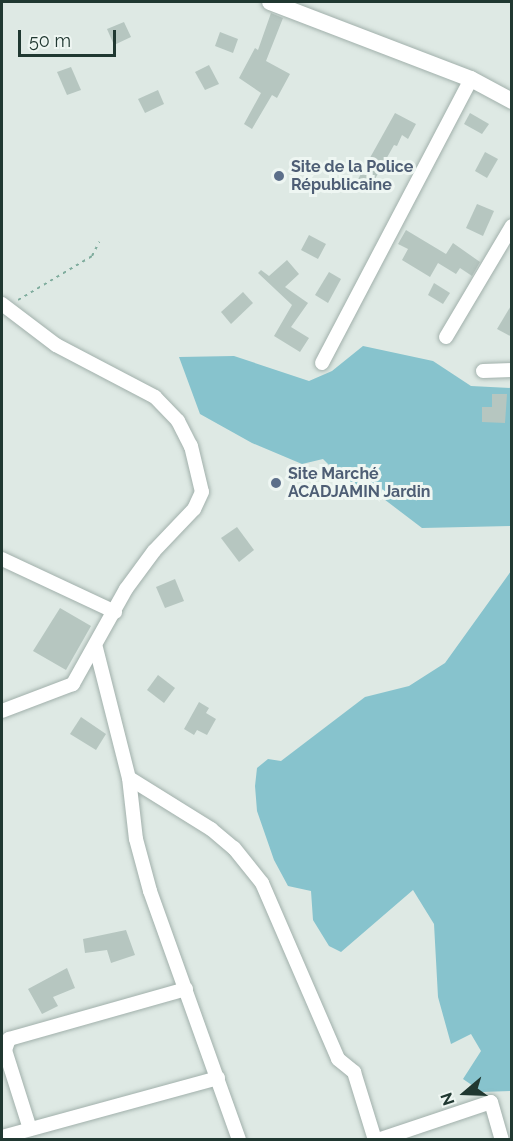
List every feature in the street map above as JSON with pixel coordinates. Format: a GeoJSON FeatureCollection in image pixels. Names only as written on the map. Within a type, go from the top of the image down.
{"type":"FeatureCollection","features":[{"type":"Feature","properties":{"kind":"street"},"geometry":{"type":"LineString","coordinates":[[270,2],[471,80],[512,101]]}},
{"type":"Feature","properties":{"kind":"street"},"geometry":{"type":"LineString","coordinates":[[322,363],[471,80]]}},
{"type":"Feature","properties":{"kind":"street"},"geometry":{"type":"LineString","coordinates":[[446,337],[512,226]]}},
{"type":"Feature","properties":{"kind":"street"},"geometry":{"type":"LineString","coordinates":[[2,711],[73,684],[96,648],[126,589],[154,551],[200,501],[202,477],[191,446],[178,421],[141,386],[56,345],[3,306]]}},
{"type":"Feature","properties":{"kind":"street"},"geometry":{"type":"LineString","coordinates":[[483,371],[512,370]]}},
{"type":"Feature","properties":{"kind":"street"},"geometry":{"type":"LineString","coordinates":[[2,559],[115,612]]}},
{"type":"Feature","properties":{"kind":"street"},"geometry":{"type":"LineString","coordinates":[[96,648],[129,778],[136,839],[165,937],[186,989],[239,1140]]}},
{"type":"Feature","properties":{"kind":"street"},"geometry":{"type":"LineString","coordinates":[[129,778],[211,830],[234,848],[262,883],[338,1059],[354,1072],[376,1140],[491,1102],[502,1140]]}},
{"type":"Feature","properties":{"kind":"street"},"geometry":{"type":"LineString","coordinates":[[30,1129],[4,1050],[9,1039],[186,989]]}},
{"type":"Feature","properties":{"kind":"street"},"geometry":{"type":"LineString","coordinates":[[2,1137],[218,1078]]}},
{"type":"Feature","properties":{"kind":"path"},"geometry":{"type":"LineString","coordinates":[[3,306],[76,267],[92,256],[99,242]]}},
{"type":"Feature","properties":{"kind":"water"},"geometry":{"type":"Polygon","coordinates":[[[363,346],[433,361],[471,386],[511,388],[511,526],[422,528],[376,493],[343,479],[323,459],[302,464],[252,443],[200,414],[179,357],[234,356],[309,381],[332,371],[363,346]]]}},
{"type":"Feature","properties":{"kind":"water"},"geometry":{"type":"Polygon","coordinates":[[[511,571],[511,1091],[482,1092],[463,1079],[481,1051],[471,1034],[451,1044],[438,997],[434,924],[413,890],[341,952],[329,946],[313,920],[311,891],[288,886],[274,860],[257,811],[255,786],[257,768],[268,759],[281,761],[365,697],[409,686],[445,663],[511,571]]]}},
{"type":"Feature","properties":{"kind":"building"},"geometry":{"type":"Polygon","coordinates":[[[271,13],[283,18],[266,61],[290,74],[277,98],[272,95],[252,129],[244,124],[261,93],[239,78],[255,48],[258,50],[271,13]]]}},
{"type":"Feature","properties":{"kind":"building"},"geometry":{"type":"Polygon","coordinates":[[[124,22],[131,37],[114,45],[107,29],[124,22]]]}},
{"type":"Feature","properties":{"kind":"building"},"geometry":{"type":"Polygon","coordinates":[[[220,32],[238,39],[233,53],[215,46],[220,32]]]}},
{"type":"Feature","properties":{"kind":"building"},"geometry":{"type":"Polygon","coordinates":[[[209,65],[219,84],[205,90],[195,72],[209,65]]]}},
{"type":"Feature","properties":{"kind":"building"},"geometry":{"type":"Polygon","coordinates":[[[71,67],[81,90],[67,95],[57,72],[71,67]]]}},
{"type":"Feature","properties":{"kind":"building"},"geometry":{"type":"Polygon","coordinates":[[[158,90],[164,104],[145,113],[138,99],[158,90]]]}},
{"type":"Feature","properties":{"kind":"building"},"geometry":{"type":"Polygon","coordinates":[[[395,113],[416,124],[408,139],[402,135],[397,146],[394,145],[370,188],[357,181],[395,113]]]}},
{"type":"Feature","properties":{"kind":"building"},"geometry":{"type":"Polygon","coordinates":[[[470,113],[489,124],[482,134],[464,124],[470,113]]]}},
{"type":"Feature","properties":{"kind":"building"},"geometry":{"type":"Polygon","coordinates":[[[485,152],[498,159],[487,178],[475,171],[485,152]]]}},
{"type":"Feature","properties":{"kind":"building"},"geometry":{"type":"Polygon","coordinates":[[[477,204],[494,211],[483,236],[466,228],[477,204]]]}},
{"type":"Feature","properties":{"kind":"building"},"geometry":{"type":"Polygon","coordinates":[[[406,230],[446,254],[453,243],[480,262],[472,276],[460,268],[456,274],[438,263],[430,277],[402,260],[408,249],[398,244],[406,230]]]}},
{"type":"Feature","properties":{"kind":"building"},"geometry":{"type":"Polygon","coordinates":[[[309,235],[326,244],[318,259],[301,250],[309,235]]]}},
{"type":"Feature","properties":{"kind":"building"},"geometry":{"type":"Polygon","coordinates":[[[287,260],[299,274],[285,287],[308,303],[291,327],[309,338],[300,352],[274,336],[292,305],[258,273],[261,270],[269,276],[287,260]]]}},
{"type":"Feature","properties":{"kind":"building"},"geometry":{"type":"Polygon","coordinates":[[[329,272],[341,279],[328,303],[315,295],[329,272]]]}},
{"type":"Feature","properties":{"kind":"building"},"geometry":{"type":"Polygon","coordinates":[[[434,283],[450,293],[443,304],[428,295],[434,283]]]}},
{"type":"Feature","properties":{"kind":"building"},"geometry":{"type":"Polygon","coordinates":[[[243,292],[253,303],[231,324],[221,312],[243,292]]]}},
{"type":"Feature","properties":{"kind":"building"},"geometry":{"type":"Polygon","coordinates":[[[512,304],[512,337],[497,329],[512,304]]]}},
{"type":"Feature","properties":{"kind":"building"},"geometry":{"type":"Polygon","coordinates":[[[492,394],[507,394],[505,423],[482,422],[482,407],[492,407],[492,394]]]}},
{"type":"Feature","properties":{"kind":"building"},"geometry":{"type":"Polygon","coordinates":[[[237,527],[254,550],[239,562],[221,538],[237,527]]]}},
{"type":"Feature","properties":{"kind":"building"},"geometry":{"type":"Polygon","coordinates":[[[175,579],[184,601],[165,608],[156,587],[175,579]]]}},
{"type":"Feature","properties":{"kind":"building"},"geometry":{"type":"Polygon","coordinates":[[[60,608],[91,626],[66,670],[33,651],[60,608]]]}},
{"type":"Feature","properties":{"kind":"building"},"geometry":{"type":"Polygon","coordinates":[[[158,675],[175,688],[164,703],[147,690],[158,675]]]}},
{"type":"Feature","properties":{"kind":"building"},"geometry":{"type":"Polygon","coordinates":[[[199,702],[209,708],[206,713],[216,719],[207,735],[197,730],[194,735],[184,729],[199,702]]]}},
{"type":"Feature","properties":{"kind":"building"},"geometry":{"type":"Polygon","coordinates":[[[81,717],[106,734],[96,750],[70,734],[81,717]]]}},
{"type":"Feature","properties":{"kind":"building"},"geometry":{"type":"Polygon","coordinates":[[[126,930],[135,955],[111,963],[107,950],[85,953],[83,939],[126,930]]]}},
{"type":"Feature","properties":{"kind":"building"},"geometry":{"type":"Polygon","coordinates":[[[67,968],[75,988],[53,997],[58,1006],[42,1014],[28,989],[67,968]]]}},
{"type":"Feature","properties":{"kind":"place","name":"Site de la Police Républicaine"},"geometry":{"type":"Point","coordinates":[279,176]}},
{"type":"Feature","properties":{"kind":"place","name":"Site Marché ACADJAMIN Jardin"},"geometry":{"type":"Point","coordinates":[276,483]}}]}
